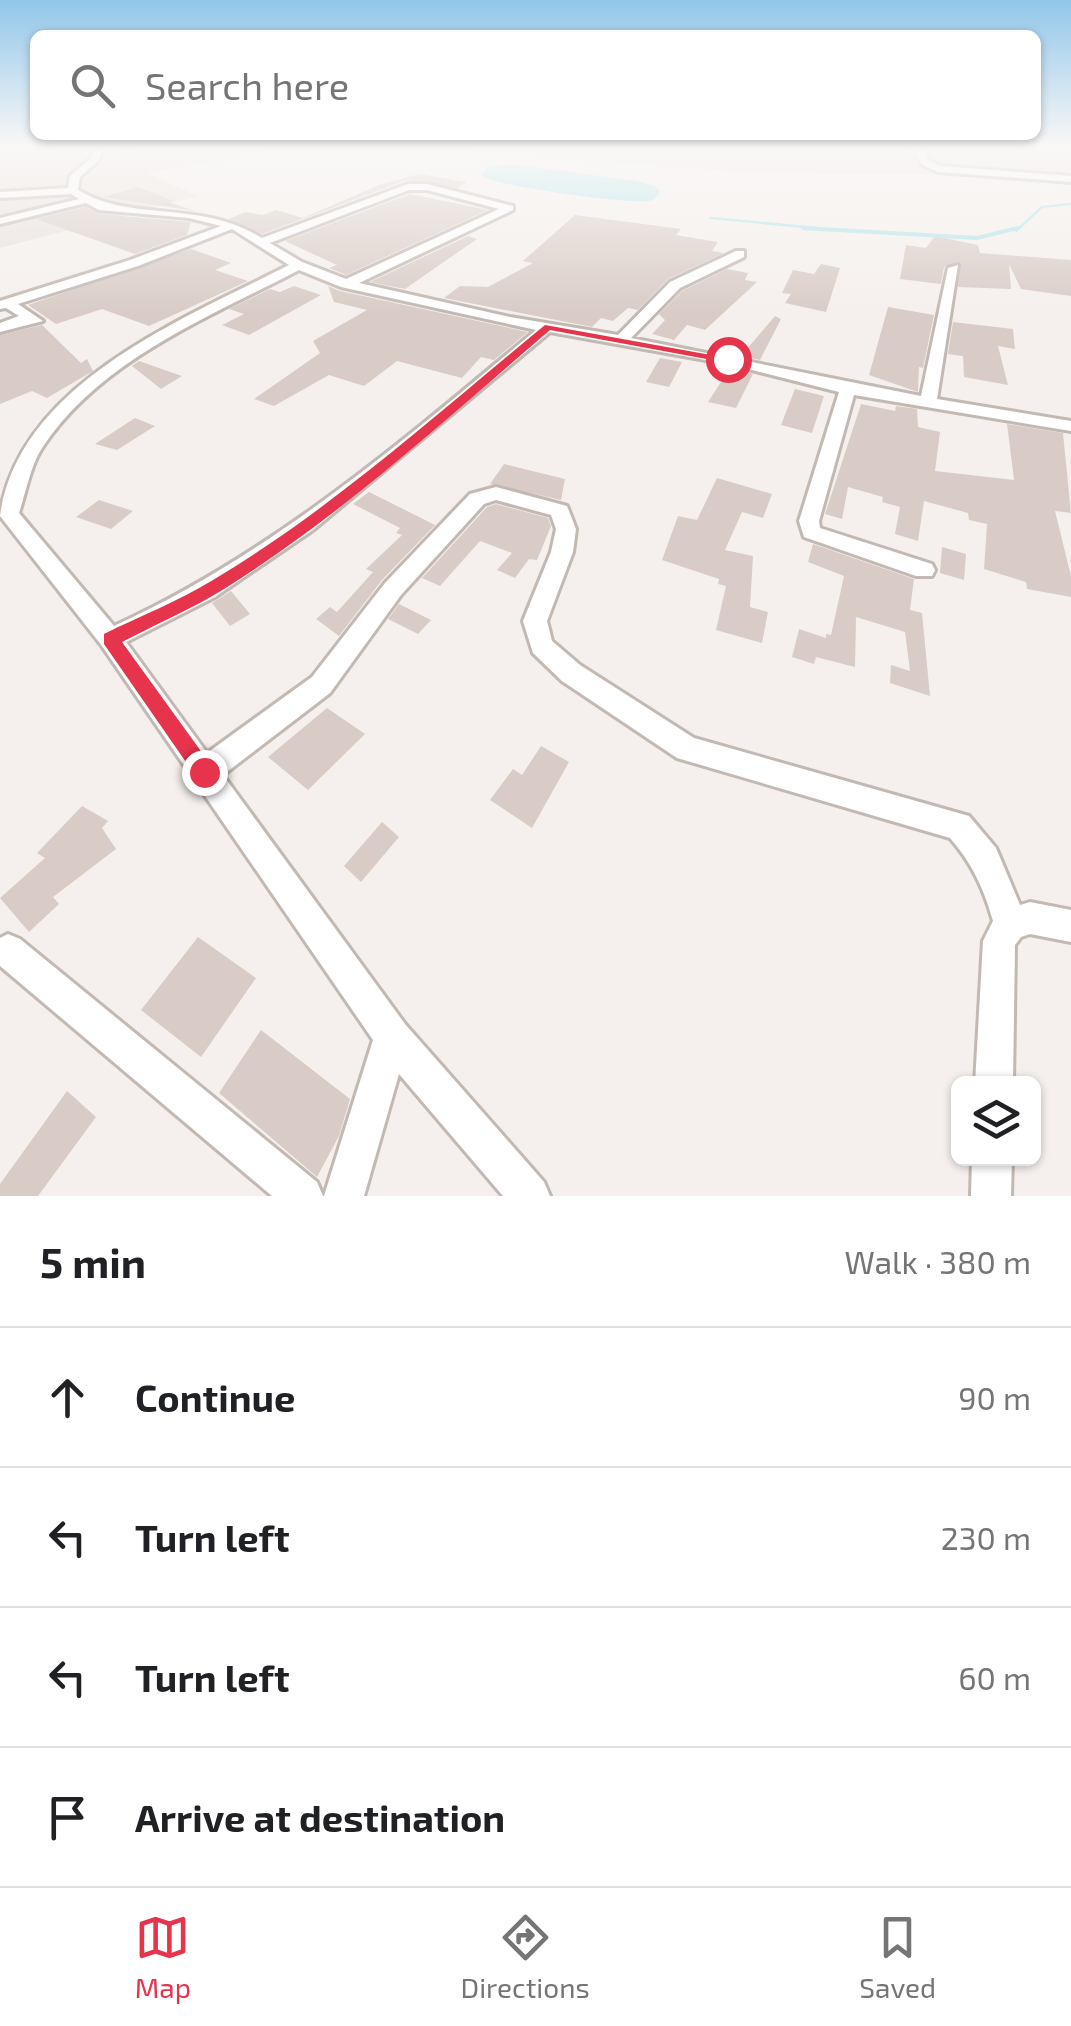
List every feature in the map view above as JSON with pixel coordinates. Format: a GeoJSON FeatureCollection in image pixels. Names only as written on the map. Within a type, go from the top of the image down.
{"type":"FeatureCollection","features":[{"type":"Feature","properties":{"kind":"street"},"geometry":{"type":"LineString","coordinates":[[0,220],[59,202]]}},
{"type":"Feature","properties":{"kind":"street"},"geometry":{"type":"LineString","coordinates":[[88,202],[99,208],[189,215],[233,225],[298,265],[346,284],[548,327],[623,338],[848,389],[1067,425],[1071,443]]}},
{"type":"Feature","properties":{"kind":"street"},"geometry":{"type":"LineString","coordinates":[[264,241],[368,202]]}},
{"type":"Feature","properties":{"kind":"street"},"geometry":{"type":"LineString","coordinates":[[346,284],[508,206],[490,202]]}},
{"type":"Feature","properties":{"kind":"street"},"geometry":{"type":"LineString","coordinates":[[4,304],[134,263],[233,225]]}},
{"type":"Feature","properties":{"kind":"street"},"geometry":{"type":"LineString","coordinates":[[623,338],[674,285],[740,254]]}},
{"type":"Feature","properties":{"kind":"street"},"geometry":{"type":"LineString","coordinates":[[298,265],[142,350],[76,399],[32,450],[8,514],[110,639],[392,1037],[530,1196]]}},
{"type":"Feature","properties":{"kind":"street"},"geometry":{"type":"LineString","coordinates":[[928,401],[954,268]]}},
{"type":"Feature","properties":{"kind":"street"},"geometry":{"type":"LineString","coordinates":[[0,328],[33,319],[4,304]]}},
{"type":"Feature","properties":{"kind":"street"},"geometry":{"type":"LineString","coordinates":[[110,639],[217,586],[256,559],[407,446],[548,327]]}},
{"type":"Feature","properties":{"kind":"street"},"geometry":{"type":"LineString","coordinates":[[848,389],[809,521],[811,532],[924,570]]}},
{"type":"Feature","properties":{"kind":"street"},"geometry":{"type":"LineString","coordinates":[[204,772],[321,686],[393,588],[477,499],[496,493],[560,511],[566,529],[562,552],[535,621],[540,646],[571,673],[686,749],[959,826],[980,847],[996,876],[1010,924]]}},
{"type":"Feature","properties":{"kind":"street"},"geometry":{"type":"LineString","coordinates":[[994,1076],[999,940],[1010,924],[1030,918],[1071,926]]}},
{"type":"Feature","properties":{"kind":"street"},"geometry":{"type":"LineString","coordinates":[[8,951],[304,1196]]}},
{"type":"Feature","properties":{"kind":"street"},"geometry":{"type":"LineString","coordinates":[[344,1196],[392,1037]]}},
{"type":"Feature","properties":{"kind":"street"},"geometry":{"type":"LineString","coordinates":[[990,1196],[992,1166]]}},
{"type":"Feature","properties":{"kind":"shaded area"},"geometry":{"type":"Polygon","coordinates":[[[0,202],[176,202],[0,248],[0,202]]]}},
{"type":"Feature","properties":{"kind":"building"},"geometry":{"type":"Polygon","coordinates":[[[135,202],[170,202],[195,211],[135,202]]]}},
{"type":"Feature","properties":{"kind":"building"},"geometry":{"type":"Polygon","coordinates":[[[348,202],[262,234],[229,219],[245,212],[263,215],[276,210],[303,218],[348,202]]]}},
{"type":"Feature","properties":{"kind":"building"},"geometry":{"type":"Polygon","coordinates":[[[389,202],[448,202],[488,210],[346,275],[329,268],[337,265],[285,241],[389,202]]]}},
{"type":"Feature","properties":{"kind":"building"},"geometry":{"type":"Polygon","coordinates":[[[86,207],[99,214],[191,222],[187,235],[135,254],[36,219],[86,207]]]}},
{"type":"Feature","properties":{"kind":"building"},"geometry":{"type":"Polygon","coordinates":[[[575,215],[681,229],[676,235],[718,242],[712,251],[724,253],[668,279],[638,310],[628,308],[613,321],[601,318],[592,327],[444,298],[460,286],[488,287],[533,263],[523,261],[575,215]]]}},
{"type":"Feature","properties":{"kind":"building"},"geometry":{"type":"Polygon","coordinates":[[[468,236],[477,239],[405,289],[370,282],[468,236]]]}},
{"type":"Feature","properties":{"kind":"building"},"geometry":{"type":"Polygon","coordinates":[[[935,236],[978,245],[980,253],[1071,260],[1071,296],[1021,289],[1009,264],[1011,289],[958,287],[959,262],[944,267],[941,284],[900,279],[906,245],[926,248],[935,236]]]}},
{"type":"Feature","properties":{"kind":"building"},"geometry":{"type":"Polygon","coordinates":[[[191,249],[231,263],[215,270],[248,281],[149,326],[102,309],[56,324],[28,305],[191,249]]]}},
{"type":"Feature","properties":{"kind":"building"},"geometry":{"type":"Polygon","coordinates":[[[821,264],[840,268],[826,312],[785,303],[791,294],[782,293],[793,270],[814,274],[821,264]]]}},
{"type":"Feature","properties":{"kind":"building"},"geometry":{"type":"Polygon","coordinates":[[[727,269],[748,273],[745,280],[757,282],[705,330],[687,325],[674,340],[652,334],[665,320],[659,314],[682,291],[727,269]]]}},
{"type":"Feature","properties":{"kind":"building"},"geometry":{"type":"Polygon","coordinates":[[[294,286],[321,295],[249,335],[222,325],[244,314],[229,309],[270,289],[280,292],[294,286]]]}},
{"type":"Feature","properties":{"kind":"building"},"geometry":{"type":"Polygon","coordinates":[[[328,286],[528,332],[494,360],[481,357],[462,378],[397,361],[364,386],[329,375],[274,406],[254,399],[320,353],[313,341],[367,310],[334,302],[328,286]]]}},
{"type":"Feature","properties":{"kind":"building"},"geometry":{"type":"Polygon","coordinates":[[[888,307],[934,315],[923,368],[919,367],[918,392],[869,375],[888,307]]]}},
{"type":"Feature","properties":{"kind":"building"},"geometry":{"type":"Polygon","coordinates":[[[775,316],[781,319],[760,360],[741,356],[775,316]]]}},
{"type":"Feature","properties":{"kind":"building"},"geometry":{"type":"Polygon","coordinates":[[[953,322],[1013,329],[1015,349],[998,346],[1008,385],[964,377],[963,356],[948,354],[953,322]]]}},
{"type":"Feature","properties":{"kind":"building"},"geometry":{"type":"Polygon","coordinates":[[[42,325],[81,363],[87,359],[93,371],[47,398],[32,391],[0,404],[0,335],[42,325]]]}},
{"type":"Feature","properties":{"kind":"building"},"geometry":{"type":"Polygon","coordinates":[[[660,358],[682,362],[669,387],[646,382],[660,358]]]}},
{"type":"Feature","properties":{"kind":"building"},"geometry":{"type":"Polygon","coordinates":[[[139,361],[182,376],[161,389],[132,366],[139,361]]]}},
{"type":"Feature","properties":{"kind":"building"},"geometry":{"type":"Polygon","coordinates":[[[730,368],[753,374],[736,408],[708,402],[730,368]]]}},
{"type":"Feature","properties":{"kind":"building"},"geometry":{"type":"Polygon","coordinates":[[[795,389],[824,396],[812,433],[781,425],[795,389]]]}},
{"type":"Feature","properties":{"kind":"building"},"geometry":{"type":"Polygon","coordinates":[[[861,404],[895,411],[896,406],[917,409],[918,427],[940,432],[935,471],[1014,480],[1007,424],[1063,433],[1071,513],[1055,511],[1071,576],[1071,597],[1027,589],[1026,582],[984,569],[987,524],[969,520],[968,513],[924,501],[918,541],[895,534],[900,507],[882,502],[883,497],[848,487],[842,519],[825,514],[861,404]]]}},
{"type":"Feature","properties":{"kind":"building"},"geometry":{"type":"Polygon","coordinates":[[[135,418],[155,426],[117,450],[95,444],[135,418]]]}},
{"type":"Feature","properties":{"kind":"building"},"geometry":{"type":"Polygon","coordinates":[[[504,464],[565,479],[561,500],[490,484],[504,464]]]}},
{"type":"Feature","properties":{"kind":"building"},"geometry":{"type":"Polygon","coordinates":[[[717,478],[772,494],[763,518],[742,512],[725,550],[753,556],[750,607],[768,612],[762,643],[716,630],[726,586],[718,584],[719,579],[662,560],[678,516],[697,520],[717,478]]]}},
{"type":"Feature","properties":{"kind":"building"},"geometry":{"type":"Polygon","coordinates":[[[369,492],[435,525],[382,580],[339,636],[316,619],[330,607],[337,612],[373,572],[366,569],[402,535],[396,533],[400,528],[353,504],[369,492]]]}},
{"type":"Feature","properties":{"kind":"building"},"geometry":{"type":"Polygon","coordinates":[[[99,500],[133,511],[111,529],[76,517],[99,500]]]}},
{"type":"Feature","properties":{"kind":"building"},"geometry":{"type":"Polygon","coordinates":[[[496,504],[548,518],[551,526],[537,560],[529,559],[515,578],[497,570],[512,553],[480,541],[440,586],[422,578],[487,507],[496,504]]]}},
{"type":"Feature","properties":{"kind":"building"},"geometry":{"type":"Polygon","coordinates":[[[813,544],[914,579],[910,610],[922,613],[930,696],[890,683],[891,665],[910,671],[905,632],[856,617],[855,667],[816,657],[814,664],[792,657],[799,629],[826,638],[826,634],[831,635],[844,576],[808,562],[813,544]]]}},
{"type":"Feature","properties":{"kind":"building"},"geometry":{"type":"Polygon","coordinates":[[[942,547],[966,554],[964,580],[940,573],[942,547]]]}},
{"type":"Feature","properties":{"kind":"building"},"geometry":{"type":"Polygon","coordinates":[[[231,591],[250,614],[230,626],[212,603],[231,591]]]}},
{"type":"Feature","properties":{"kind":"building"},"geometry":{"type":"Polygon","coordinates":[[[399,604],[431,620],[418,634],[388,619],[399,604]]]}},
{"type":"Feature","properties":{"kind":"building"},"geometry":{"type":"Polygon","coordinates":[[[327,708],[365,734],[308,790],[268,757],[327,708]]]}},
{"type":"Feature","properties":{"kind":"building"},"geometry":{"type":"Polygon","coordinates":[[[541,746],[569,762],[532,828],[490,800],[513,769],[522,775],[541,746]]]}},
{"type":"Feature","properties":{"kind":"building"},"geometry":{"type":"Polygon","coordinates":[[[82,806],[108,821],[102,828],[116,849],[53,897],[59,904],[29,932],[0,898],[45,858],[37,853],[82,806]]]}},
{"type":"Feature","properties":{"kind":"building"},"geometry":{"type":"Polygon","coordinates":[[[382,822],[399,837],[361,882],[344,866],[382,822]]]}},
{"type":"Feature","properties":{"kind":"building"},"geometry":{"type":"Polygon","coordinates":[[[198,937],[256,978],[201,1057],[141,1010],[198,937]]]}},
{"type":"Feature","properties":{"kind":"building"},"geometry":{"type":"Polygon","coordinates":[[[261,1030],[350,1099],[339,1136],[317,1177],[219,1093],[261,1030]]]}},
{"type":"Feature","properties":{"kind":"building"},"geometry":{"type":"Polygon","coordinates":[[[67,1091],[96,1117],[38,1196],[0,1196],[0,1184],[67,1091]]]}},
{"type":"Feature","properties":{"kind":"waterway"},"geometry":{"type":"LineString","coordinates":[[1016,231],[1042,207],[1071,204]]}},
{"type":"Feature","properties":{"kind":"waterway"},"geometry":{"type":"LineString","coordinates":[[711,218],[835,230]]}},
{"type":"Feature","properties":{"kind":"waterway"},"geometry":{"type":"LineString","coordinates":[[803,228],[835,230]]}},
{"type":"Feature","properties":{"kind":"waterway"},"geometry":{"type":"LineString","coordinates":[[835,230],[977,238],[1018,228]]}},
{"type":"Feature","properties":{"kind":"waterway"},"geometry":{"type":"LineString","coordinates":[[835,230],[847,231]]}},
{"type":"Feature","properties":{"kind":"route"},"geometry":{"type":"LineString","coordinates":[[204,772],[110,639],[217,586],[256,559],[407,446],[548,327],[728,359]]}}]}
